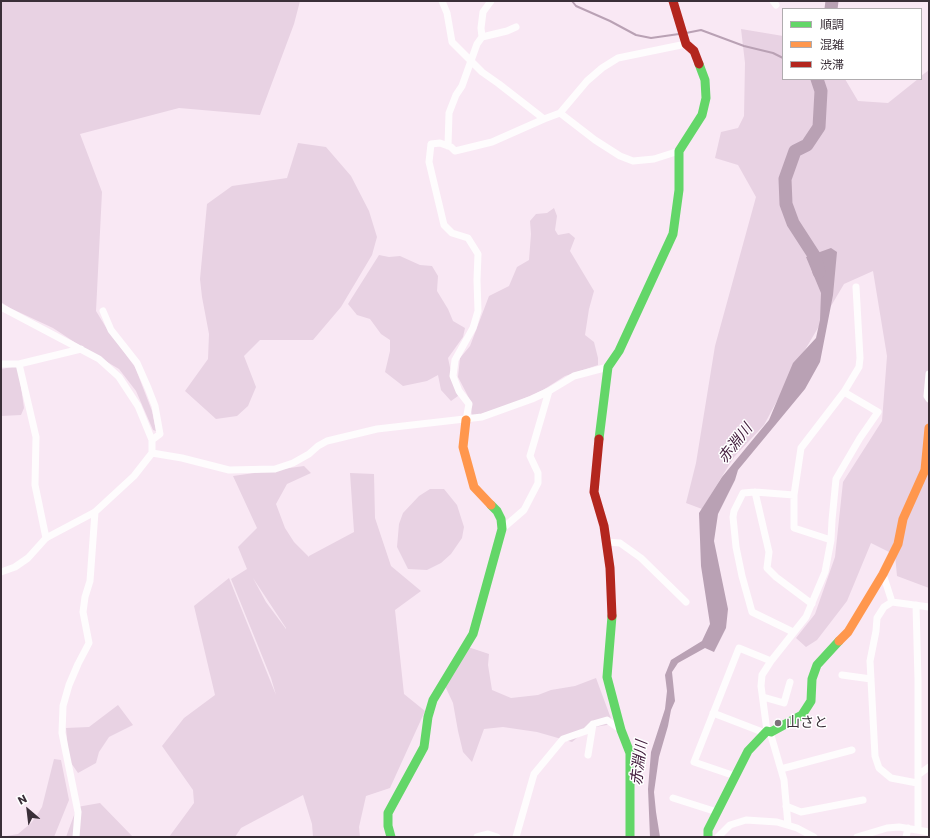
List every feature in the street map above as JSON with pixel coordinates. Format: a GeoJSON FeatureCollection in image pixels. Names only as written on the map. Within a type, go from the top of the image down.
{"type":"FeatureCollection","features":[{"type":"Feature","properties":{"kind":"street"},"geometry":{"type":"LineString","coordinates":[[442,1],[447,13],[452,42],[482,72],[544,118]]}},
{"type":"Feature","properties":{"kind":"street"},"geometry":{"type":"LineString","coordinates":[[482,38],[481,28],[483,12],[491,1]]}},
{"type":"Feature","properties":{"kind":"street"},"geometry":{"type":"LineString","coordinates":[[630,837],[630,753],[621,730],[606,677],[612,615],[610,568],[604,526],[594,492],[595,472],[608,367],[619,351],[673,234],[679,190],[679,151],[702,115],[706,98],[705,80],[694,51],[685,42],[673,1]]}},
{"type":"Feature","properties":{"kind":"street"},"geometry":{"type":"LineString","coordinates":[[448,146],[449,114],[456,95],[462,86],[477,44],[482,38],[507,32],[516,27]]}},
{"type":"Feature","properties":{"kind":"street"},"geometry":{"type":"LineString","coordinates":[[391,837],[388,826],[388,813],[424,747],[428,717],[433,700],[473,634],[502,529],[501,519],[497,511],[474,487],[463,448],[468,404],[459,391],[453,376],[455,360],[473,328],[478,311],[478,254],[468,238],[452,233],[444,225],[429,162],[431,144],[440,143],[455,150],[492,142],[544,118],[560,113],[587,81],[602,68],[618,58],[685,42]]}},
{"type":"Feature","properties":{"kind":"street"},"geometry":{"type":"LineString","coordinates":[[560,113],[595,140],[620,156],[633,161],[654,159],[679,151]]}},
{"type":"Feature","properties":{"kind":"street"},"geometry":{"type":"LineString","coordinates":[[832,540],[794,528],[794,494],[801,448],[844,392],[858,367],[860,358],[856,287]]}},
{"type":"Feature","properties":{"kind":"street"},"geometry":{"type":"LineString","coordinates":[[1,307],[99,359],[119,377],[138,406],[152,440],[152,453],[134,476],[95,512],[46,538],[28,558],[15,567],[1,572]]}},
{"type":"Feature","properties":{"kind":"street"},"geometry":{"type":"LineString","coordinates":[[103,311],[111,330],[137,363],[155,406],[160,434],[152,440]]}},
{"type":"Feature","properties":{"kind":"street"},"geometry":{"type":"LineString","coordinates":[[1,364],[19,364],[81,349]]}},
{"type":"Feature","properties":{"kind":"street"},"geometry":{"type":"LineString","coordinates":[[19,364],[36,437],[35,485],[46,538]]}},
{"type":"Feature","properties":{"kind":"street"},"geometry":{"type":"LineString","coordinates":[[152,453],[182,458],[229,470],[242,471],[275,469],[293,463],[327,441],[377,429],[482,417],[549,391],[574,376],[608,367]]}},
{"type":"Feature","properties":{"kind":"street"},"geometry":{"type":"LineString","coordinates":[[929,374],[927,396],[929,398]]}},
{"type":"Feature","properties":{"kind":"street"},"geometry":{"type":"LineString","coordinates":[[502,529],[524,510],[538,483],[538,474],[530,456],[549,391]]}},
{"type":"Feature","properties":{"kind":"street"},"geometry":{"type":"LineString","coordinates":[[788,825],[784,780],[768,732],[761,686],[762,675],[793,632],[806,617],[812,604],[825,572],[832,540],[832,520],[836,479],[860,438],[878,412],[844,392]]}},
{"type":"Feature","properties":{"kind":"street"},"geometry":{"type":"LineString","coordinates":[[708,837],[708,830],[748,751],[768,732],[802,715],[811,701],[812,679],[817,665],[848,632],[883,574],[898,544],[903,519],[925,470],[929,428]]}},
{"type":"Feature","properties":{"kind":"street"},"geometry":{"type":"LineString","coordinates":[[793,632],[752,612],[736,547],[733,517],[734,511],[743,493],[755,492],[794,494]]}},
{"type":"Feature","properties":{"kind":"street"},"geometry":{"type":"LineString","coordinates":[[755,492],[769,552],[767,568],[776,577],[812,604]]}},
{"type":"Feature","properties":{"kind":"street"},"geometry":{"type":"LineString","coordinates":[[76,837],[78,812],[62,733],[63,706],[69,685],[89,643],[83,612],[84,598],[90,581],[95,512]]}},
{"type":"Feature","properties":{"kind":"street"},"geometry":{"type":"LineString","coordinates":[[606,542],[620,542],[641,558],[686,602]]}},
{"type":"Feature","properties":{"kind":"street"},"geometry":{"type":"LineString","coordinates":[[883,574],[892,602]]}},
{"type":"Feature","properties":{"kind":"street"},"geometry":{"type":"LineString","coordinates":[[929,607],[892,602],[884,607],[877,618],[870,661],[875,756],[879,768],[891,778],[918,779],[929,767]]}},
{"type":"Feature","properties":{"kind":"street"},"geometry":{"type":"LineString","coordinates":[[916,605],[918,652],[918,830]]}},
{"type":"Feature","properties":{"kind":"street"},"geometry":{"type":"LineString","coordinates":[[735,776],[694,762],[738,648],[771,661]]}},
{"type":"Feature","properties":{"kind":"street"},"geometry":{"type":"LineString","coordinates":[[842,676],[871,679]]}},
{"type":"Feature","properties":{"kind":"street"},"geometry":{"type":"LineString","coordinates":[[763,697],[784,703],[790,682]]}},
{"type":"Feature","properties":{"kind":"street"},"geometry":{"type":"LineString","coordinates":[[713,713],[768,732]]}},
{"type":"Feature","properties":{"kind":"street"},"geometry":{"type":"LineString","coordinates":[[516,837],[534,774],[563,739],[586,731],[593,724],[607,720],[621,730]]}},
{"type":"Feature","properties":{"kind":"street"},"geometry":{"type":"LineString","coordinates":[[588,755],[593,724]]}},
{"type":"Feature","properties":{"kind":"street"},"geometry":{"type":"LineString","coordinates":[[781,769],[852,750]]}},
{"type":"Feature","properties":{"kind":"street"},"geometry":{"type":"LineString","coordinates":[[673,798],[717,812]]}},
{"type":"Feature","properties":{"kind":"street"},"geometry":{"type":"LineString","coordinates":[[786,806],[802,812],[863,800]]}},
{"type":"Feature","properties":{"kind":"street"},"geometry":{"type":"LineString","coordinates":[[718,837],[730,825],[746,820],[777,822],[798,828],[814,837]]}},
{"type":"Feature","properties":{"kind":"street"},"geometry":{"type":"LineString","coordinates":[[798,828],[798,837]]}},
{"type":"Feature","properties":{"kind":"street"},"geometry":{"type":"LineString","coordinates":[[857,837],[877,834],[887,828],[908,828],[929,832]]}},
{"type":"Feature","properties":{"kind":"street"},"geometry":{"type":"LineString","coordinates":[[906,837],[908,828]]}},
{"type":"Feature","properties":{"kind":"street"},"geometry":{"type":"LineString","coordinates":[[477,837],[488,834],[497,837]]}},
{"type":"Feature","properties":{"kind":"shaded area"},"geometry":{"type":"Polygon","coordinates":[[[1,1],[300,1],[294,24],[260,115],[179,108],[80,134],[102,192],[96,311],[107,329],[135,367],[152,411],[156,431],[153,430],[136,391],[119,369],[53,328],[10,308],[1,302],[1,1]]]}},
{"type":"Feature","properties":{"kind":"shaded area"},"geometry":{"type":"Polygon","coordinates":[[[741,29],[782,36],[782,80],[846,80],[858,101],[888,103],[917,80],[922,80],[922,75],[929,70],[929,588],[897,576],[895,555],[871,543],[847,601],[817,640],[806,647],[796,638],[815,614],[835,557],[843,482],[882,421],[887,356],[873,271],[844,284],[799,360],[764,425],[734,457],[702,509],[686,503],[696,463],[715,346],[756,197],[738,165],[715,158],[721,132],[738,128],[744,116],[745,63],[741,29]]]}},
{"type":"Feature","properties":{"kind":"shaded area"},"geometry":{"type":"Polygon","coordinates":[[[298,143],[326,147],[351,176],[369,211],[377,237],[372,255],[341,307],[313,340],[260,340],[244,356],[256,387],[248,406],[237,416],[216,419],[185,391],[208,359],[209,334],[200,279],[207,204],[232,186],[287,178],[298,143]]]}},
{"type":"Feature","properties":{"kind":"shaded area"},"geometry":{"type":"Polygon","coordinates":[[[554,208],[557,216],[555,230],[558,235],[569,233],[575,238],[570,251],[594,291],[589,309],[585,335],[594,342],[598,365],[565,376],[543,390],[514,403],[472,417],[470,400],[458,377],[460,358],[470,346],[489,296],[509,286],[517,267],[529,260],[531,234],[530,221],[536,214],[547,213],[554,208]]]}},
{"type":"Feature","properties":{"kind":"shaded area"},"geometry":{"type":"Polygon","coordinates":[[[831,248],[837,252],[833,295],[820,362],[805,389],[738,470],[735,480],[718,514],[714,541],[728,609],[726,628],[714,652],[705,648],[678,663],[672,672],[675,701],[671,710],[659,757],[654,792],[660,837],[650,837],[648,789],[651,752],[665,709],[667,691],[665,675],[671,660],[702,641],[710,624],[701,566],[699,513],[722,477],[769,420],[793,363],[816,338],[820,320],[821,293],[806,257],[831,248]]]}},
{"type":"Feature","properties":{"kind":"shaded area"},"geometry":{"type":"Polygon","coordinates":[[[379,255],[389,257],[400,256],[420,265],[432,266],[438,276],[437,291],[448,309],[453,321],[465,328],[463,337],[448,358],[458,396],[451,401],[441,390],[438,375],[427,381],[403,386],[385,372],[390,351],[390,340],[381,334],[370,319],[357,315],[348,304],[379,255]]]}},
{"type":"Feature","properties":{"kind":"shaded area"},"geometry":{"type":"Polygon","coordinates":[[[18,366],[24,408],[21,415],[1,416],[1,369],[18,366]]]}},
{"type":"Feature","properties":{"kind":"shaded area"},"geometry":{"type":"Polygon","coordinates":[[[304,466],[311,473],[287,484],[276,504],[285,528],[294,542],[309,557],[354,532],[350,473],[374,474],[375,518],[391,566],[421,591],[395,610],[404,694],[425,711],[390,788],[366,796],[359,827],[360,837],[313,837],[312,824],[303,795],[241,828],[235,837],[169,837],[194,803],[193,790],[162,746],[184,718],[215,695],[194,606],[229,578],[276,695],[271,678],[231,579],[247,569],[238,547],[257,528],[233,476],[304,466]],[[253,578],[266,602],[286,628],[253,578]]]}},
{"type":"Feature","properties":{"kind":"shaded area"},"geometry":{"type":"Polygon","coordinates":[[[430,489],[444,489],[457,505],[464,527],[462,538],[451,554],[441,563],[427,570],[408,569],[397,547],[399,524],[403,513],[419,496],[430,489]]]}},
{"type":"Feature","properties":{"kind":"shaded area"},"geometry":{"type":"Polygon","coordinates":[[[465,646],[489,654],[488,665],[492,690],[511,698],[538,695],[551,690],[575,686],[596,678],[613,724],[589,728],[572,742],[537,732],[503,727],[484,729],[472,762],[463,752],[453,703],[445,686],[465,646]]]}},
{"type":"Feature","properties":{"kind":"shaded area"},"geometry":{"type":"Polygon","coordinates":[[[118,705],[133,725],[109,737],[99,752],[96,763],[78,773],[69,760],[66,728],[89,727],[118,705]]]}},
{"type":"Feature","properties":{"kind":"shaded area"},"geometry":{"type":"Polygon","coordinates":[[[54,759],[61,760],[69,800],[54,837],[1,837],[18,834],[35,818],[42,807],[54,759]]]}},
{"type":"Feature","properties":{"kind":"shaded area"},"geometry":{"type":"Polygon","coordinates":[[[100,803],[133,837],[66,837],[77,807],[100,803]]]}},
{"type":"Feature","properties":{"kind":"waterway"},"geometry":{"type":"LineString","coordinates":[[572,1],[576,6],[610,21],[636,35],[651,38],[679,34]]}},
{"type":"Feature","properties":{"kind":"waterway","name":"赤淵川"},"geometry":{"type":"LineString","coordinates":[[831,8],[832,1]]}},
{"type":"Feature","properties":{"kind":"waterway"},"geometry":{"type":"LineString","coordinates":[[686,33],[701,30],[744,46],[773,53],[782,58]]}},
{"type":"Feature","properties":{"kind":"waterway","name":"赤淵川"},"geometry":{"type":"LineString","coordinates":[[817,80],[821,91],[819,127],[807,145],[795,151],[785,179],[786,204],[793,223],[815,257],[819,272]]}},
{"type":"Feature","properties":{"kind":"traffic: fast"},"geometry":{"type":"LineString","coordinates":[[599,439],[608,367],[619,351],[673,234],[679,190],[679,151],[702,115],[706,98],[705,80],[699,64]]}},
{"type":"Feature","properties":{"kind":"traffic: fast"},"geometry":{"type":"LineString","coordinates":[[391,837],[388,826],[388,813],[424,747],[428,717],[433,700],[473,634],[502,529],[501,519],[497,511],[491,505]]}},
{"type":"Feature","properties":{"kind":"traffic: fast"},"geometry":{"type":"LineString","coordinates":[[612,616],[607,677],[621,730],[630,753],[630,837]]}},
{"type":"Feature","properties":{"kind":"traffic: fast"},"geometry":{"type":"LineString","coordinates":[[708,837],[708,830],[748,751],[767,731],[771,732],[802,715],[811,701],[812,679],[817,665],[839,641]]}},
{"type":"Feature","properties":{"kind":"traffic: slow"},"geometry":{"type":"LineString","coordinates":[[466,420],[463,447],[474,487],[491,505]]}},
{"type":"Feature","properties":{"kind":"traffic: slow"},"geometry":{"type":"LineString","coordinates":[[839,641],[848,632],[883,574],[898,544],[903,519],[925,470],[929,428]]}},
{"type":"Feature","properties":{"kind":"traffic: jam"},"geometry":{"type":"LineString","coordinates":[[673,1],[686,44],[694,51],[699,64]]}},
{"type":"Feature","properties":{"kind":"traffic: jam"},"geometry":{"type":"LineString","coordinates":[[599,439],[594,492],[604,526],[610,568],[612,616]]}},
{"type":"Feature","properties":{"kind":"place","name":"山さと"},"geometry":{"type":"Point","coordinates":[778,723]}}]}
